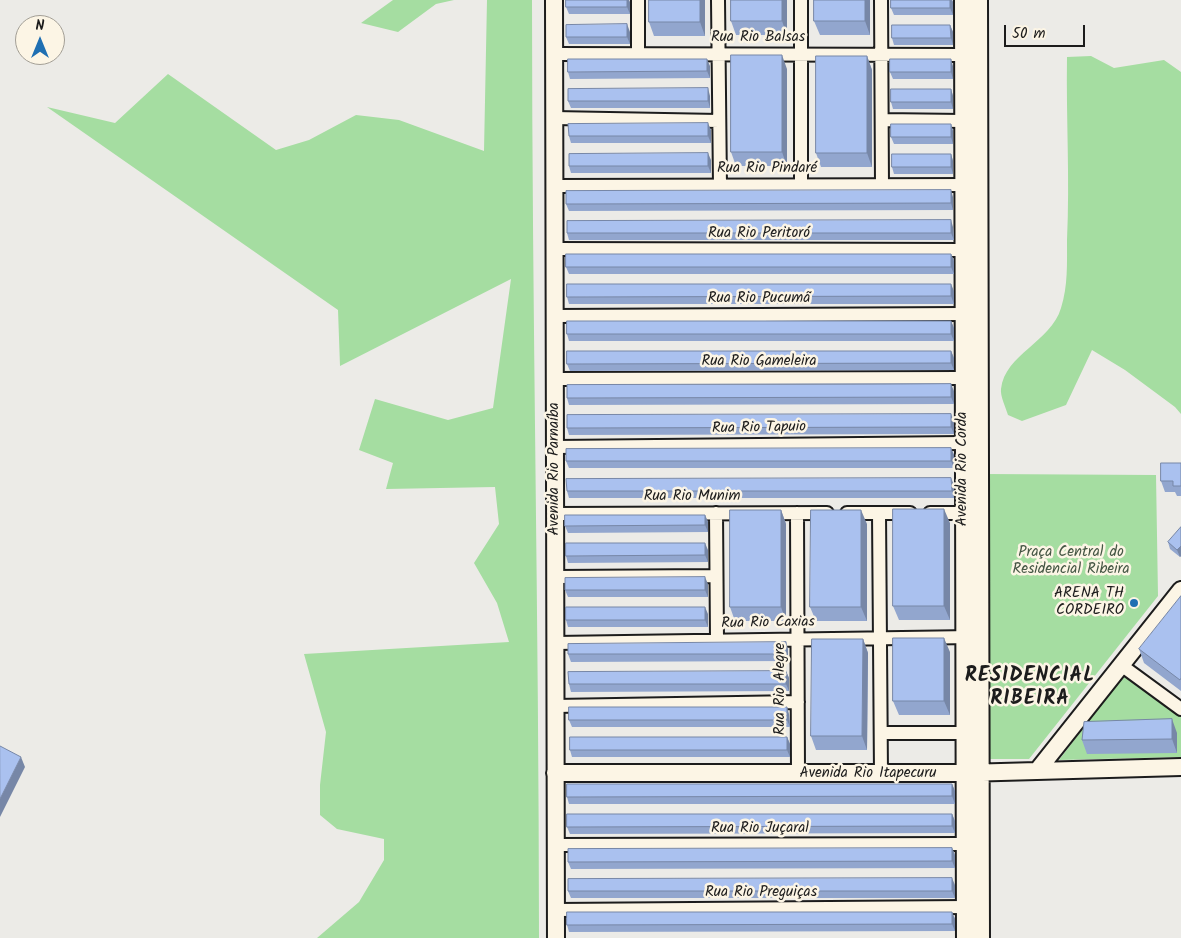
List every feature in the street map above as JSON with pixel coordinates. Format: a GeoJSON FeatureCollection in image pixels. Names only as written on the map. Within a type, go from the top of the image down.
{"type":"FeatureCollection","features":[{"type":"Feature","properties":{"kind":"street","name":"Avenida Rio Parnaíba"},"geometry":{"type":"LineString","coordinates":[[554,0],[556,938]]}},
{"type":"Feature","properties":{"kind":"street"},"geometry":{"type":"LineString","coordinates":[[638,0],[638,54]]}},
{"type":"Feature","properties":{"kind":"street"},"geometry":{"type":"LineString","coordinates":[[718,0],[720,186]]}},
{"type":"Feature","properties":{"kind":"street"},"geometry":{"type":"LineString","coordinates":[[801,0],[801,185]]}},
{"type":"Feature","properties":{"kind":"street"},"geometry":{"type":"LineString","coordinates":[[881,0],[882,185]]}},
{"type":"Feature","properties":{"kind":"street","name":"Avenida Rio Corda"},"geometry":{"type":"LineString","coordinates":[[963,0],[963,121],[971,185],[963,250],[965,938]]}},
{"type":"Feature","properties":{"kind":"street","name":"Avenida Rio Corda"},"geometry":{"type":"LineString","coordinates":[[978,0],[971,185],[980,513],[981,938]]}},
{"type":"Feature","properties":{"kind":"street","name":"Rua Rio Balsas"},"geometry":{"type":"LineString","coordinates":[[554,54],[963,55]]}},
{"type":"Feature","properties":{"kind":"street"},"geometry":{"type":"LineString","coordinates":[[554,118],[719,121]]}},
{"type":"Feature","properties":{"kind":"street"},"geometry":{"type":"LineString","coordinates":[[882,120],[963,121]]}},
{"type":"Feature","properties":{"kind":"street","name":"Rua Rio Pindaré"},"geometry":{"type":"LineString","coordinates":[[554,186],[971,185]]}},
{"type":"Feature","properties":{"kind":"street","name":"Rua Rio Peritoró"},"geometry":{"type":"LineString","coordinates":[[554,249],[963,250]]}},
{"type":"Feature","properties":{"kind":"street","name":"Rua Rio Pucumã"},"geometry":{"type":"LineString","coordinates":[[554,316],[963,314]]}},
{"type":"Feature","properties":{"kind":"street","name":"Rua Rio Gameleira"},"geometry":{"type":"LineString","coordinates":[[555,379],[963,378]]}},
{"type":"Feature","properties":{"kind":"street","name":"Rua Rio Tapuio"},"geometry":{"type":"LineString","coordinates":[[555,447],[963,443]]}},
{"type":"Feature","properties":{"kind":"street"},"geometry":{"type":"LineString","coordinates":[[716,513],[717,640]]}},
{"type":"Feature","properties":{"kind":"street","name":"Rua Rio Alegre"},"geometry":{"type":"LineString","coordinates":[[797,513],[798,774]]}},
{"type":"Feature","properties":{"kind":"street"},"geometry":{"type":"LineString","coordinates":[[879,513],[881,774]]}},
{"type":"Feature","properties":{"kind":"street","name":"Rua Rio Munim"},"geometry":{"type":"LineString","coordinates":[[555,514],[980,513]]}},
{"type":"Feature","properties":{"kind":"street"},"geometry":{"type":"LineString","coordinates":[[555,577],[716,576]]}},
{"type":"Feature","properties":{"kind":"street"},"geometry":{"type":"LineString","coordinates":[[1037,771],[1181,590]]}},
{"type":"Feature","properties":{"kind":"street","name":"Rua Rio Caxias"},"geometry":{"type":"LineString","coordinates":[[555,643],[981,637]]}},
{"type":"Feature","properties":{"kind":"street"},"geometry":{"type":"LineString","coordinates":[[1122,665],[1181,709]]}},
{"type":"Feature","properties":{"kind":"street"},"geometry":{"type":"LineString","coordinates":[[555,706],[798,702]]}},
{"type":"Feature","properties":{"kind":"street"},"geometry":{"type":"LineString","coordinates":[[881,733],[964,733]]}},
{"type":"Feature","properties":{"kind":"street","name":"Avenida Rio Itapecuru"},"geometry":{"type":"LineString","coordinates":[[555,773],[881,774],[1181,767]]}},
{"type":"Feature","properties":{"kind":"street","name":"Rua Rio Juçaral"},"geometry":{"type":"LineString","coordinates":[[555,845],[965,844]]}},
{"type":"Feature","properties":{"kind":"street","name":"Rua Rio Preguiças"},"geometry":{"type":"LineString","coordinates":[[556,910],[966,908]]}},
{"type":"Feature","properties":{"kind":"green space"},"geometry":{"type":"Polygon","coordinates":[[[393,0],[454,0],[436,4],[398,32],[361,23],[393,0]]]}},
{"type":"Feature","properties":{"kind":"green space"},"geometry":{"type":"Polygon","coordinates":[[[487,0],[532,0],[539,938],[317,938],[359,902],[384,860],[384,839],[337,829],[320,815],[320,785],[326,732],[304,654],[509,642],[497,603],[474,563],[499,524],[495,487],[386,489],[393,463],[359,450],[375,399],[448,420],[493,408],[511,279],[340,366],[338,310],[47,107],[115,123],[168,74],[276,150],[309,140],[356,115],[399,120],[484,151],[487,0]]]}},
{"type":"Feature","properties":{"kind":"green space"},"geometry":{"type":"Polygon","coordinates":[[[1091,56],[1114,68],[1164,60],[1181,72],[1181,414],[1175,407],[1125,370],[1092,350],[1066,405],[1022,421],[1008,415],[1001,389],[1004,377],[1011,366],[1048,330],[1056,320],[1061,308],[1067,275],[1067,57],[1091,56]]]}},
{"type":"Feature","properties":{"kind":"green space","name":"Praça Central do Residencial Ribeira"},"geometry":{"type":"Polygon","coordinates":[[[985,474],[1156,475],[1158,596],[1029,759],[989,759],[985,474]]]}},
{"type":"Feature","properties":{"kind":"green space"},"geometry":{"type":"Polygon","coordinates":[[[1125,673],[1181,716],[1181,757],[1059,760],[1125,673]]]}},
{"type":"Feature","properties":{"kind":"building"},"geometry":{"type":"Polygon","coordinates":[[[566,0],[627,0],[627,7],[566,7],[566,0]]]}},
{"type":"Feature","properties":{"kind":"building"},"geometry":{"type":"Polygon","coordinates":[[[649,0],[700,0],[700,22],[649,22],[649,0]]]}},
{"type":"Feature","properties":{"kind":"building"},"geometry":{"type":"Polygon","coordinates":[[[731,0],[782,0],[782,21],[731,21],[731,0]]]}},
{"type":"Feature","properties":{"kind":"building"},"geometry":{"type":"Polygon","coordinates":[[[814,0],[865,0],[865,21],[814,21],[814,0]]]}},
{"type":"Feature","properties":{"kind":"building"},"geometry":{"type":"Polygon","coordinates":[[[891,0],[950,0],[950,8],[891,8],[891,0]]]}},
{"type":"Feature","properties":{"kind":"building"},"geometry":{"type":"Polygon","coordinates":[[[627,24],[627,37],[566,37],[566,25],[627,24]]]}},
{"type":"Feature","properties":{"kind":"building"},"geometry":{"type":"Polygon","coordinates":[[[892,25],[950,25],[951,38],[892,38],[892,25]]]}},
{"type":"Feature","properties":{"kind":"building"},"geometry":{"type":"Polygon","coordinates":[[[731,55],[782,55],[782,152],[731,152],[731,55]]]}},
{"type":"Feature","properties":{"kind":"building"},"geometry":{"type":"Polygon","coordinates":[[[816,56],[867,56],[867,153],[816,153],[816,56]]]}},
{"type":"Feature","properties":{"kind":"building"},"geometry":{"type":"Polygon","coordinates":[[[568,59],[707,59],[707,71],[568,72],[568,59]]]}},
{"type":"Feature","properties":{"kind":"building"},"geometry":{"type":"Polygon","coordinates":[[[890,59],[951,59],[951,72],[890,72],[890,59]]]}},
{"type":"Feature","properties":{"kind":"building"},"geometry":{"type":"Polygon","coordinates":[[[708,88],[708,101],[568,101],[568,89],[708,88]]]}},
{"type":"Feature","properties":{"kind":"building"},"geometry":{"type":"Polygon","coordinates":[[[891,89],[951,89],[951,102],[891,102],[891,89]]]}},
{"type":"Feature","properties":{"kind":"building"},"geometry":{"type":"Polygon","coordinates":[[[708,123],[708,136],[569,136],[568,124],[708,123]]]}},
{"type":"Feature","properties":{"kind":"building"},"geometry":{"type":"Polygon","coordinates":[[[891,124],[951,124],[951,137],[891,137],[891,124]]]}},
{"type":"Feature","properties":{"kind":"building"},"geometry":{"type":"Polygon","coordinates":[[[708,153],[708,166],[569,166],[569,154],[708,153]]]}},
{"type":"Feature","properties":{"kind":"building"},"geometry":{"type":"Polygon","coordinates":[[[892,154],[951,154],[951,167],[892,167],[892,154]]]}},
{"type":"Feature","properties":{"kind":"building"},"geometry":{"type":"Polygon","coordinates":[[[951,190],[951,203],[566,204],[566,191],[951,190]]]}},
{"type":"Feature","properties":{"kind":"building"},"geometry":{"type":"Polygon","coordinates":[[[951,220],[951,233],[567,233],[567,221],[951,220]]]}},
{"type":"Feature","properties":{"kind":"building"},"geometry":{"type":"Polygon","coordinates":[[[566,254],[951,254],[951,267],[566,267],[566,254]]]}},
{"type":"Feature","properties":{"kind":"building"},"geometry":{"type":"Polygon","coordinates":[[[567,284],[951,284],[951,296],[567,297],[567,284]]]}},
{"type":"Feature","properties":{"kind":"building"},"geometry":{"type":"Polygon","coordinates":[[[567,321],[951,321],[951,334],[567,334],[567,321]]]}},
{"type":"Feature","properties":{"kind":"building"},"geometry":{"type":"Polygon","coordinates":[[[567,351],[951,351],[951,363],[567,364],[567,351]]]}},
{"type":"Feature","properties":{"kind":"building"},"geometry":{"type":"Polygon","coordinates":[[[951,384],[951,397],[567,398],[567,385],[951,384]]]}},
{"type":"Feature","properties":{"kind":"building"},"geometry":{"type":"Polygon","coordinates":[[[951,414],[951,427],[567,428],[567,415],[951,414]]]}},
{"type":"Feature","properties":{"kind":"building"},"geometry":{"type":"Polygon","coordinates":[[[951,448],[951,461],[566,461],[566,449],[951,448]]]}},
{"type":"Feature","properties":{"kind":"building"},"geometry":{"type":"Polygon","coordinates":[[[1161,463],[1181,463],[1181,486],[1173,486],[1173,481],[1161,481],[1161,463]]]}},
{"type":"Feature","properties":{"kind":"building"},"geometry":{"type":"Polygon","coordinates":[[[951,478],[952,491],[567,491],[566,479],[951,478]]]}},
{"type":"Feature","properties":{"kind":"building"},"geometry":{"type":"Polygon","coordinates":[[[893,509],[944,509],[944,606],[893,606],[893,509]]]}},
{"type":"Feature","properties":{"kind":"building"},"geometry":{"type":"Polygon","coordinates":[[[730,510],[781,510],[781,607],[730,607],[730,510]]]}},
{"type":"Feature","properties":{"kind":"building"},"geometry":{"type":"Polygon","coordinates":[[[811,510],[861,510],[861,607],[810,607],[811,510]]]}},
{"type":"Feature","properties":{"kind":"building"},"geometry":{"type":"Polygon","coordinates":[[[565,515],[705,515],[705,525],[565,526],[565,515]]]}},
{"type":"Feature","properties":{"kind":"building"},"geometry":{"type":"Polygon","coordinates":[[[1181,527],[1181,546],[1177,550],[1168,542],[1181,527]]]}},
{"type":"Feature","properties":{"kind":"building"},"geometry":{"type":"Polygon","coordinates":[[[566,543],[705,543],[705,555],[566,556],[566,543]]]}},
{"type":"Feature","properties":{"kind":"building"},"geometry":{"type":"Polygon","coordinates":[[[705,577],[705,590],[565,590],[565,578],[705,577]]]}},
{"type":"Feature","properties":{"kind":"building"},"geometry":{"type":"Polygon","coordinates":[[[1181,596],[1181,678],[1180,680],[1139,649],[1181,596]]]}},
{"type":"Feature","properties":{"kind":"building"},"geometry":{"type":"Polygon","coordinates":[[[566,607],[705,607],[705,620],[566,620],[566,607]]]}},
{"type":"Feature","properties":{"kind":"building"},"geometry":{"type":"Polygon","coordinates":[[[893,638],[944,638],[944,701],[893,701],[893,638]]]}},
{"type":"Feature","properties":{"kind":"building"},"geometry":{"type":"Polygon","coordinates":[[[812,639],[863,639],[862,736],[811,736],[812,639]]]}},
{"type":"Feature","properties":{"kind":"building"},"geometry":{"type":"Polygon","coordinates":[[[786,642],[786,654],[568,654],[568,644],[786,642]]]}},
{"type":"Feature","properties":{"kind":"building"},"geometry":{"type":"Polygon","coordinates":[[[786,671],[786,684],[569,684],[568,672],[786,671]]]}},
{"type":"Feature","properties":{"kind":"building"},"geometry":{"type":"Polygon","coordinates":[[[569,707],[787,707],[787,720],[569,720],[569,707]]]}},
{"type":"Feature","properties":{"kind":"building"},"geometry":{"type":"Polygon","coordinates":[[[1172,719],[1172,739],[1082,740],[1084,722],[1172,719]]]}},
{"type":"Feature","properties":{"kind":"building"},"geometry":{"type":"Polygon","coordinates":[[[570,737],[787,737],[787,750],[570,750],[570,737]]]}},
{"type":"Feature","properties":{"kind":"building"},"geometry":{"type":"Polygon","coordinates":[[[0,746],[21,757],[0,799],[0,746]]]}},
{"type":"Feature","properties":{"kind":"building"},"geometry":{"type":"Polygon","coordinates":[[[567,784],[952,784],[952,796],[567,797],[567,784]]]}},
{"type":"Feature","properties":{"kind":"building"},"geometry":{"type":"Polygon","coordinates":[[[567,814],[952,814],[952,826],[567,827],[567,814]]]}},
{"type":"Feature","properties":{"kind":"building"},"geometry":{"type":"Polygon","coordinates":[[[952,848],[952,861],[568,862],[568,849],[952,848]]]}},
{"type":"Feature","properties":{"kind":"building"},"geometry":{"type":"Polygon","coordinates":[[[952,878],[952,891],[568,891],[568,879],[952,878]]]}},
{"type":"Feature","properties":{"kind":"building"},"geometry":{"type":"Polygon","coordinates":[[[567,912],[952,912],[952,924],[567,925],[567,912]]]}},
{"type":"Feature","properties":{"kind":"place","name":"ARENA TH CORDEIRO"},"geometry":{"type":"Point","coordinates":[1134,603]}},
{"type":"Feature","properties":{"kind":"district","name":"RESIDENCIAL RIBEIRA"},"geometry":{"type":"Point","coordinates":[1030,690]}}]}
